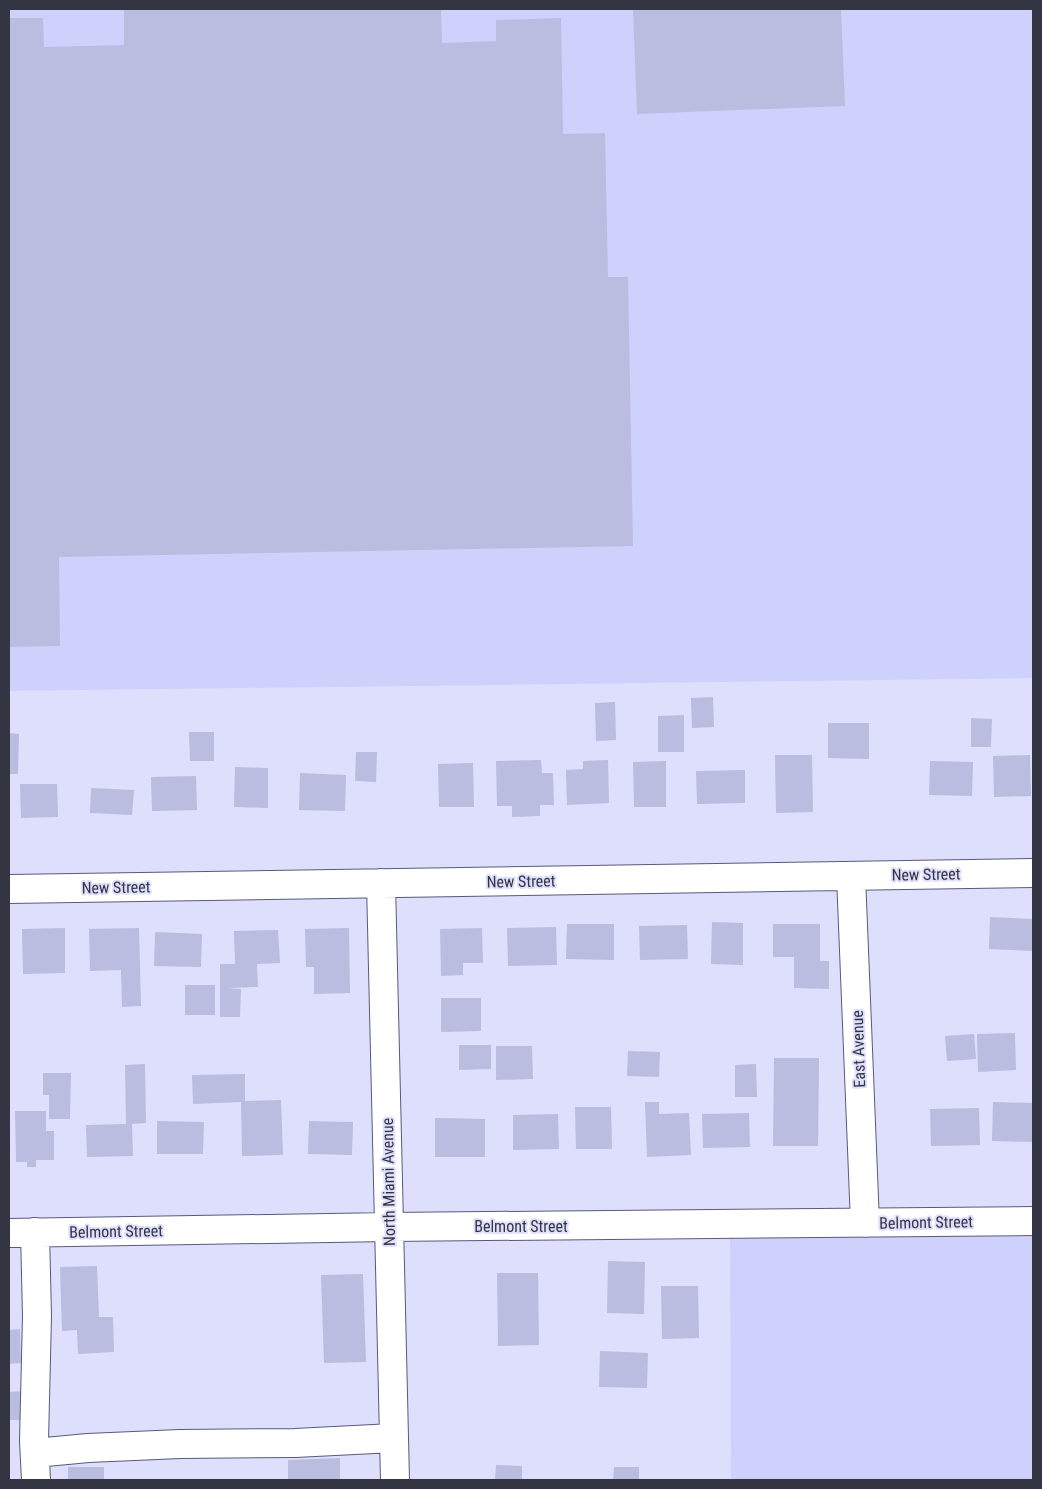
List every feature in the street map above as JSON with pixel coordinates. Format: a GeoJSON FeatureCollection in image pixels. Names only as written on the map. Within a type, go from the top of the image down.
{"type":"FeatureCollection","features":[{"type":"Feature","properties":{"kind":"street","name":"New Street"},"geometry":{"type":"LineString","coordinates":[[9,889],[1033,873]]}},
{"type":"Feature","properties":{"kind":"street","name":"East Avenue"},"geometry":{"type":"LineString","coordinates":[[851,876],[865,1223]]}},
{"type":"Feature","properties":{"kind":"street","name":"North Miami Avenue"},"geometry":{"type":"LineString","coordinates":[[381,883],[396,1480]]}},
{"type":"Feature","properties":{"kind":"street","name":"Belmont Street"},"geometry":{"type":"LineString","coordinates":[[22,1232],[1033,1221]]}},
{"type":"Feature","properties":{"kind":"street"},"geometry":{"type":"LineString","coordinates":[[22,1232],[37,1316],[36,1480]]}},
{"type":"Feature","properties":{"kind":"street"},"geometry":{"type":"LineString","coordinates":[[35,1453],[170,1444],[394,1438]]}},
{"type":"Feature","properties":{"kind":"shaded area"},"geometry":{"type":"Polygon","coordinates":[[[9,9],[1033,9],[1033,678],[9,691],[9,9]]]}},
{"type":"Feature","properties":{"kind":"shaded area"},"geometry":{"type":"Polygon","coordinates":[[[1033,1221],[1033,1480],[731,1480],[730,1224],[1033,1221]]]}},
{"type":"Feature","properties":{"kind":"building"},"geometry":{"type":"Polygon","coordinates":[[[124,9],[441,9],[442,43],[496,41],[496,20],[561,18],[563,134],[605,133],[608,277],[628,277],[633,546],[59,557],[60,646],[9,647],[9,18],[43,18],[44,47],[124,45],[124,9]]]}},
{"type":"Feature","properties":{"kind":"building"},"geometry":{"type":"Polygon","coordinates":[[[633,9],[841,9],[845,106],[637,114],[633,9]]]}},
{"type":"Feature","properties":{"kind":"building"},"geometry":{"type":"Polygon","coordinates":[[[713,697],[714,727],[692,728],[691,698],[713,697]]]}},
{"type":"Feature","properties":{"kind":"building"},"geometry":{"type":"Polygon","coordinates":[[[615,702],[616,740],[596,741],[595,703],[615,702]]]}},
{"type":"Feature","properties":{"kind":"building"},"geometry":{"type":"Polygon","coordinates":[[[684,715],[684,752],[658,752],[658,716],[684,715]]]}},
{"type":"Feature","properties":{"kind":"building"},"geometry":{"type":"Polygon","coordinates":[[[971,718],[992,719],[991,747],[971,747],[971,718]]]}},
{"type":"Feature","properties":{"kind":"building"},"geometry":{"type":"Polygon","coordinates":[[[828,723],[869,723],[869,759],[828,758],[828,723]]]}},
{"type":"Feature","properties":{"kind":"building"},"geometry":{"type":"Polygon","coordinates":[[[189,732],[214,732],[214,761],[190,761],[189,732]]]}},
{"type":"Feature","properties":{"kind":"building"},"geometry":{"type":"Polygon","coordinates":[[[9,733],[19,734],[18,774],[9,774],[9,733]]]}},
{"type":"Feature","properties":{"kind":"building"},"geometry":{"type":"Polygon","coordinates":[[[356,752],[377,752],[376,782],[355,781],[356,752]]]}},
{"type":"Feature","properties":{"kind":"building"},"geometry":{"type":"Polygon","coordinates":[[[775,755],[812,755],[813,812],[776,813],[775,755]]]}},
{"type":"Feature","properties":{"kind":"building"},"geometry":{"type":"Polygon","coordinates":[[[1030,755],[1031,796],[994,797],[993,756],[1030,755]]]}},
{"type":"Feature","properties":{"kind":"building"},"geometry":{"type":"Polygon","coordinates":[[[541,760],[542,773],[553,773],[554,805],[540,805],[540,816],[512,817],[512,806],[497,806],[496,761],[541,760]]]}},
{"type":"Feature","properties":{"kind":"building"},"geometry":{"type":"Polygon","coordinates":[[[608,760],[609,803],[567,805],[566,770],[583,769],[583,761],[608,760]]]}},
{"type":"Feature","properties":{"kind":"building"},"geometry":{"type":"Polygon","coordinates":[[[666,761],[666,807],[634,807],[633,762],[666,761]]]}},
{"type":"Feature","properties":{"kind":"building"},"geometry":{"type":"Polygon","coordinates":[[[930,761],[973,762],[972,796],[929,795],[930,761]]]}},
{"type":"Feature","properties":{"kind":"building"},"geometry":{"type":"Polygon","coordinates":[[[473,763],[474,807],[439,807],[438,764],[473,763]]]}},
{"type":"Feature","properties":{"kind":"building"},"geometry":{"type":"Polygon","coordinates":[[[235,767],[268,768],[268,808],[234,807],[235,767]]]}},
{"type":"Feature","properties":{"kind":"building"},"geometry":{"type":"Polygon","coordinates":[[[745,770],[745,803],[697,804],[696,771],[745,770]]]}},
{"type":"Feature","properties":{"kind":"building"},"geometry":{"type":"Polygon","coordinates":[[[300,773],[346,775],[345,811],[299,810],[300,773]]]}},
{"type":"Feature","properties":{"kind":"building"},"geometry":{"type":"Polygon","coordinates":[[[196,776],[197,810],[152,811],[151,777],[196,776]]]}},
{"type":"Feature","properties":{"kind":"building"},"geometry":{"type":"Polygon","coordinates":[[[20,784],[57,784],[58,817],[21,818],[20,784]]]}},
{"type":"Feature","properties":{"kind":"building"},"geometry":{"type":"Polygon","coordinates":[[[91,788],[134,790],[132,815],[90,813],[91,788]]]}},
{"type":"Feature","properties":{"kind":"building"},"geometry":{"type":"Polygon","coordinates":[[[990,917],[1033,919],[1033,951],[989,949],[990,917]]]}},
{"type":"Feature","properties":{"kind":"building"},"geometry":{"type":"Polygon","coordinates":[[[712,922],[743,923],[743,965],[711,964],[712,922]]]}},
{"type":"Feature","properties":{"kind":"building"},"geometry":{"type":"Polygon","coordinates":[[[567,924],[614,924],[614,960],[566,959],[567,924]]]}},
{"type":"Feature","properties":{"kind":"building"},"geometry":{"type":"Polygon","coordinates":[[[773,924],[820,924],[820,961],[829,961],[829,989],[794,988],[794,957],[773,957],[773,924]]]}},
{"type":"Feature","properties":{"kind":"building"},"geometry":{"type":"Polygon","coordinates":[[[687,925],[688,959],[640,960],[639,926],[687,925]]]}},
{"type":"Feature","properties":{"kind":"building"},"geometry":{"type":"Polygon","coordinates":[[[556,927],[557,965],[508,966],[507,928],[556,927]]]}},
{"type":"Feature","properties":{"kind":"building"},"geometry":{"type":"Polygon","coordinates":[[[65,928],[65,973],[23,974],[22,929],[65,928]]]}},
{"type":"Feature","properties":{"kind":"building"},"geometry":{"type":"Polygon","coordinates":[[[139,928],[141,1006],[122,1007],[121,970],[90,971],[89,929],[139,928]]]}},
{"type":"Feature","properties":{"kind":"building"},"geometry":{"type":"Polygon","coordinates":[[[349,928],[350,993],[314,994],[314,967],[306,967],[305,929],[349,928]]]}},
{"type":"Feature","properties":{"kind":"building"},"geometry":{"type":"Polygon","coordinates":[[[482,928],[483,963],[463,963],[463,975],[441,976],[440,929],[482,928]]]}},
{"type":"Feature","properties":{"kind":"building"},"geometry":{"type":"Polygon","coordinates":[[[278,930],[280,963],[257,964],[258,987],[227,988],[241,989],[240,1017],[220,1017],[220,964],[235,964],[234,931],[278,930]]]}},
{"type":"Feature","properties":{"kind":"building"},"geometry":{"type":"Polygon","coordinates":[[[155,932],[202,934],[201,967],[154,966],[155,932]]]}},
{"type":"Feature","properties":{"kind":"building"},"geometry":{"type":"Polygon","coordinates":[[[185,985],[215,985],[215,1015],[185,1015],[185,985]]]}},
{"type":"Feature","properties":{"kind":"building"},"geometry":{"type":"Polygon","coordinates":[[[441,998],[481,998],[481,1031],[441,1032],[441,998]]]}},
{"type":"Feature","properties":{"kind":"building"},"geometry":{"type":"Polygon","coordinates":[[[1015,1033],[1016,1070],[978,1072],[977,1034],[1015,1033]]]}},
{"type":"Feature","properties":{"kind":"building"},"geometry":{"type":"Polygon","coordinates":[[[974,1034],[976,1059],[947,1061],[945,1036],[974,1034]]]}},
{"type":"Feature","properties":{"kind":"building"},"geometry":{"type":"Polygon","coordinates":[[[459,1045],[491,1045],[491,1069],[459,1070],[459,1045]]]}},
{"type":"Feature","properties":{"kind":"building"},"geometry":{"type":"Polygon","coordinates":[[[496,1046],[532,1046],[533,1079],[496,1080],[496,1046]]]}},
{"type":"Feature","properties":{"kind":"building"},"geometry":{"type":"Polygon","coordinates":[[[628,1051],[660,1052],[659,1077],[627,1076],[628,1051]]]}},
{"type":"Feature","properties":{"kind":"building"},"geometry":{"type":"Polygon","coordinates":[[[774,1058],[819,1058],[818,1146],[773,1146],[774,1058]]]}},
{"type":"Feature","properties":{"kind":"building"},"geometry":{"type":"Polygon","coordinates":[[[145,1064],[146,1123],[132,1124],[133,1156],[87,1157],[86,1125],[126,1124],[125,1065],[145,1064]]]}},
{"type":"Feature","properties":{"kind":"building"},"geometry":{"type":"Polygon","coordinates":[[[756,1064],[757,1097],[735,1097],[735,1065],[756,1064]]]}},
{"type":"Feature","properties":{"kind":"building"},"geometry":{"type":"Polygon","coordinates":[[[43,1073],[71,1073],[70,1119],[49,1119],[49,1095],[43,1095],[43,1073]]]}},
{"type":"Feature","properties":{"kind":"building"},"geometry":{"type":"Polygon","coordinates":[[[245,1074],[245,1101],[281,1100],[283,1155],[242,1156],[241,1102],[193,1104],[192,1075],[245,1074]]]}},
{"type":"Feature","properties":{"kind":"building"},"geometry":{"type":"Polygon","coordinates":[[[645,1102],[659,1102],[659,1114],[689,1113],[691,1155],[647,1157],[645,1102]]]}},
{"type":"Feature","properties":{"kind":"building"},"geometry":{"type":"Polygon","coordinates":[[[993,1102],[1033,1103],[1033,1142],[992,1141],[993,1102]]]}},
{"type":"Feature","properties":{"kind":"building"},"geometry":{"type":"Polygon","coordinates":[[[575,1107],[611,1107],[612,1149],[576,1149],[575,1107]]]}},
{"type":"Feature","properties":{"kind":"building"},"geometry":{"type":"Polygon","coordinates":[[[979,1108],[980,1145],[931,1146],[930,1109],[979,1108]]]}},
{"type":"Feature","properties":{"kind":"building"},"geometry":{"type":"Polygon","coordinates":[[[15,1111],[46,1111],[46,1131],[54,1131],[54,1160],[36,1160],[36,1167],[27,1167],[27,1162],[16,1162],[15,1111]]]}},
{"type":"Feature","properties":{"kind":"building"},"geometry":{"type":"Polygon","coordinates":[[[749,1113],[750,1147],[703,1148],[702,1114],[749,1113]]]}},
{"type":"Feature","properties":{"kind":"building"},"geometry":{"type":"Polygon","coordinates":[[[558,1114],[559,1149],[513,1150],[513,1115],[558,1114]]]}},
{"type":"Feature","properties":{"kind":"building"},"geometry":{"type":"Polygon","coordinates":[[[435,1118],[485,1119],[485,1157],[435,1157],[435,1118]]]}},
{"type":"Feature","properties":{"kind":"building"},"geometry":{"type":"Polygon","coordinates":[[[157,1121],[204,1122],[203,1154],[157,1154],[157,1121]]]}},
{"type":"Feature","properties":{"kind":"building"},"geometry":{"type":"Polygon","coordinates":[[[309,1121],[353,1122],[352,1155],[308,1154],[309,1121]]]}},
{"type":"Feature","properties":{"kind":"building"},"geometry":{"type":"Polygon","coordinates":[[[608,1261],[645,1262],[644,1314],[607,1313],[608,1261]]]}},
{"type":"Feature","properties":{"kind":"building"},"geometry":{"type":"Polygon","coordinates":[[[97,1266],[99,1317],[113,1317],[114,1352],[78,1354],[77,1330],[62,1331],[60,1267],[97,1266]]]}},
{"type":"Feature","properties":{"kind":"building"},"geometry":{"type":"Polygon","coordinates":[[[497,1273],[538,1273],[539,1345],[498,1346],[497,1273]]]}},
{"type":"Feature","properties":{"kind":"building"},"geometry":{"type":"Polygon","coordinates":[[[363,1274],[366,1362],[324,1363],[321,1275],[363,1274]]]}},
{"type":"Feature","properties":{"kind":"building"},"geometry":{"type":"Polygon","coordinates":[[[661,1286],[698,1286],[699,1338],[662,1339],[661,1286]]]}},
{"type":"Feature","properties":{"kind":"building"},"geometry":{"type":"Polygon","coordinates":[[[20,1329],[21,1363],[9,1364],[9,1330],[20,1329]]]}},
{"type":"Feature","properties":{"kind":"building"},"geometry":{"type":"Polygon","coordinates":[[[600,1351],[648,1353],[647,1388],[599,1387],[600,1351]]]}},
{"type":"Feature","properties":{"kind":"building"},"geometry":{"type":"Polygon","coordinates":[[[23,1391],[25,1420],[9,1420],[9,1392],[23,1391]]]}},
{"type":"Feature","properties":{"kind":"building"},"geometry":{"type":"Polygon","coordinates":[[[340,1458],[340,1480],[288,1480],[288,1460],[340,1458]]]}},
{"type":"Feature","properties":{"kind":"building"},"geometry":{"type":"Polygon","coordinates":[[[496,1465],[522,1466],[522,1480],[495,1480],[496,1465]]]}},
{"type":"Feature","properties":{"kind":"building"},"geometry":{"type":"Polygon","coordinates":[[[68,1467],[104,1467],[104,1480],[68,1480],[68,1467]]]}},
{"type":"Feature","properties":{"kind":"building"},"geometry":{"type":"Polygon","coordinates":[[[614,1467],[639,1467],[639,1480],[613,1480],[614,1467]]]}}]}
